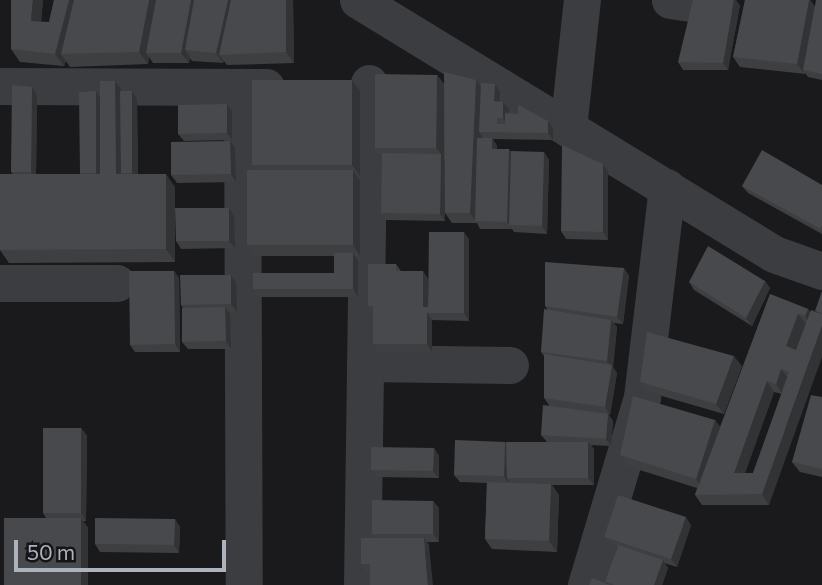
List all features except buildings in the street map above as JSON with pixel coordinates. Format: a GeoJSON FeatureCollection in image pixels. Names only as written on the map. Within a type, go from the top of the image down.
{"type":"FeatureCollection","features":[{"type":"Feature","properties":{"kind":"street"},"geometry":{"type":"LineString","coordinates":[[358,0],[774,254],[822,271]]}},
{"type":"Feature","properties":{"kind":"street"},"geometry":{"type":"LineString","coordinates":[[568,128],[582,0]]}},
{"type":"Feature","properties":{"kind":"street"},"geometry":{"type":"LineString","coordinates":[[0,86],[242,88],[481,77]]}},
{"type":"Feature","properties":{"kind":"street"},"geometry":{"type":"LineString","coordinates":[[362,585],[369,83]]}},
{"type":"Feature","properties":{"kind":"street"},"geometry":{"type":"LineString","coordinates":[[242,88],[244,585]]}},
{"type":"Feature","properties":{"kind":"street"},"geometry":{"type":"LineString","coordinates":[[586,585],[642,397],[667,187]]}},
{"type":"Feature","properties":{"kind":"street"},"geometry":{"type":"LineString","coordinates":[[0,284],[117,283]]}},
{"type":"Feature","properties":{"kind":"street"},"geometry":{"type":"LineString","coordinates":[[365,363],[510,365]]}}]}
